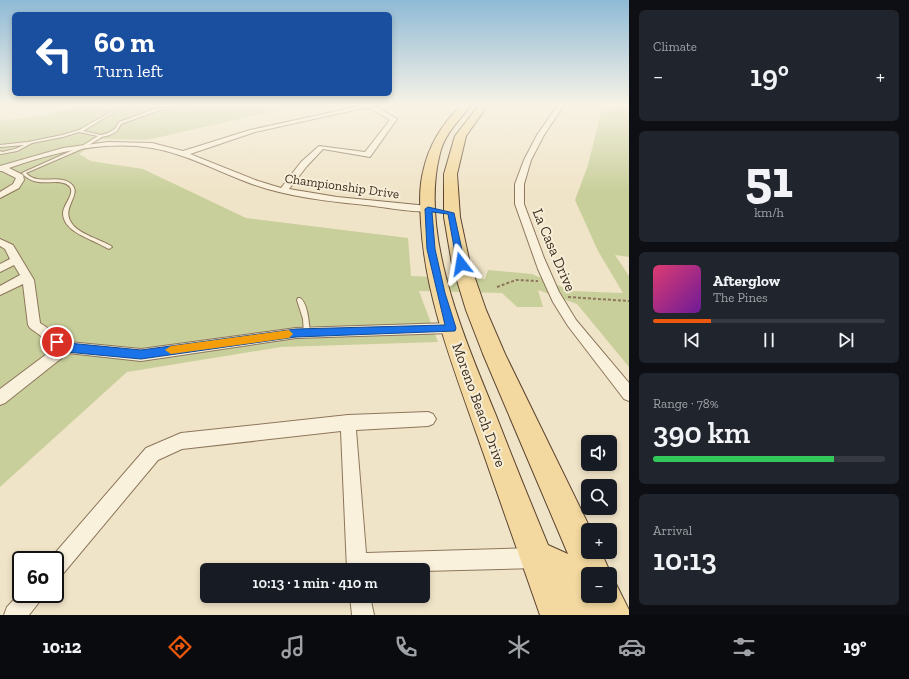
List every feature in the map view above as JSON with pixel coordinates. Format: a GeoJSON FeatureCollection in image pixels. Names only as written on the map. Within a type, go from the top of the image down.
{"type":"FeatureCollection","features":[{"type":"Feature","properties":{"kind":"main road","name":"Moreno Beach Drive"},"geometry":{"type":"LineString","coordinates":[[443,134],[434,151],[429,173],[427,198],[431,249],[441,293],[451,328],[558,615]]}},
{"type":"Feature","properties":{"kind":"main road","name":"Moreno Beach Drive"},"geometry":{"type":"LineString","coordinates":[[463,134],[454,154],[450,175],[451,213],[458,254],[482,324],[591,567]]}},
{"type":"Feature","properties":{"kind":"main road"},"geometry":{"type":"LineString","coordinates":[[428,209],[451,213]]}},
{"type":"Feature","properties":{"kind":"main road"},"geometry":{"type":"LineString","coordinates":[[536,558],[554,563],[569,577],[588,615]]}},
{"type":"Feature","properties":{"kind":"main road"},"geometry":{"type":"LineString","coordinates":[[607,603],[613,615]]}},
{"type":"Feature","properties":{"kind":"street"},"geometry":{"type":"LineString","coordinates":[[183,154],[217,141],[244,134]]}},
{"type":"Feature","properties":{"kind":"street"},"geometry":{"type":"LineString","coordinates":[[283,191],[304,164],[321,147],[367,155],[383,134]]}},
{"type":"Feature","properties":{"kind":"street","name":"La Casa Drive"},"geometry":{"type":"LineString","coordinates":[[541,134],[532,149],[519,187],[520,206],[540,261],[556,297],[572,322],[629,394]]}},
{"type":"Feature","properties":{"kind":"street","name":"Championship Drive"},"geometry":{"type":"LineString","coordinates":[[2,169],[47,154],[83,147],[112,144],[147,145],[183,154],[255,182],[283,191],[428,209]]}},
{"type":"Feature","properties":{"kind":"street"},"geometry":{"type":"LineString","coordinates":[[0,195],[16,186],[20,180],[20,177],[2,169]]}},
{"type":"Feature","properties":{"kind":"street"},"geometry":{"type":"LineString","coordinates":[[0,242],[9,247],[28,280],[34,325],[66,347],[141,355],[274,335],[451,328]]}},
{"type":"Feature","properties":{"kind":"street"},"geometry":{"type":"LineString","coordinates":[[0,268],[16,260]]}},
{"type":"Feature","properties":{"kind":"street"},"geometry":{"type":"LineString","coordinates":[[0,291],[26,277]]}},
{"type":"Feature","properties":{"kind":"street"},"geometry":{"type":"LineString","coordinates":[[0,398],[66,347]]}},
{"type":"Feature","properties":{"kind":"street"},"geometry":{"type":"LineString","coordinates":[[64,557],[152,454],[181,441],[348,423],[428,419]]}},
{"type":"Feature","properties":{"kind":"street"},"geometry":{"type":"LineString","coordinates":[[348,423],[357,563]]}},
{"type":"Feature","properties":{"kind":"street"},"geometry":{"type":"LineString","coordinates":[[430,563],[536,558]]}},
{"type":"Feature","properties":{"kind":"street"},"geometry":{"type":"LineString","coordinates":[[15,615],[25,603]]}},
{"type":"Feature","properties":{"kind":"street"},"geometry":{"type":"LineString","coordinates":[[361,603],[362,615]]}},
{"type":"Feature","properties":{"kind":"lane"},"geometry":{"type":"LineString","coordinates":[[0,146],[31,142],[70,134]]}},
{"type":"Feature","properties":{"kind":"lane"},"geometry":{"type":"LineString","coordinates":[[91,134],[101,136]]}},
{"type":"Feature","properties":{"kind":"lane"},"geometry":{"type":"LineString","coordinates":[[108,134],[101,136],[83,147],[24,173],[25,175],[39,181],[66,183],[70,185],[74,189],[74,193],[65,208],[65,217],[72,228],[109,247]]}},
{"type":"Feature","properties":{"kind":"lane"},"geometry":{"type":"LineString","coordinates":[[0,152],[10,152],[31,142]]}},
{"type":"Feature","properties":{"kind":"lane"},"geometry":{"type":"LineString","coordinates":[[300,300],[306,319],[307,333]]}},
{"type":"Feature","properties":{"kind":"green space"},"geometry":{"type":"Polygon","coordinates":[[[0,134],[174,134],[147,140],[102,139],[79,154],[91,161],[143,169],[246,218],[408,238],[411,276],[485,279],[488,270],[532,274],[571,291],[623,293],[598,251],[575,200],[588,165],[596,134],[629,134],[629,257],[615,255],[629,276],[629,367],[577,304],[538,290],[543,307],[517,307],[502,293],[419,291],[438,342],[281,347],[127,372],[0,487],[0,134]]]}},
{"type":"Feature","properties":{"kind":"slow traffic"},"geometry":{"type":"LineString","coordinates":[[171,350],[289,334]]}},
{"type":"Feature","properties":{"kind":"route"},"geometry":{"type":"LineString","coordinates":[[57,342],[66,347],[141,355],[296,333],[451,328],[431,249],[428,209],[451,213],[461,264]]}}]}
